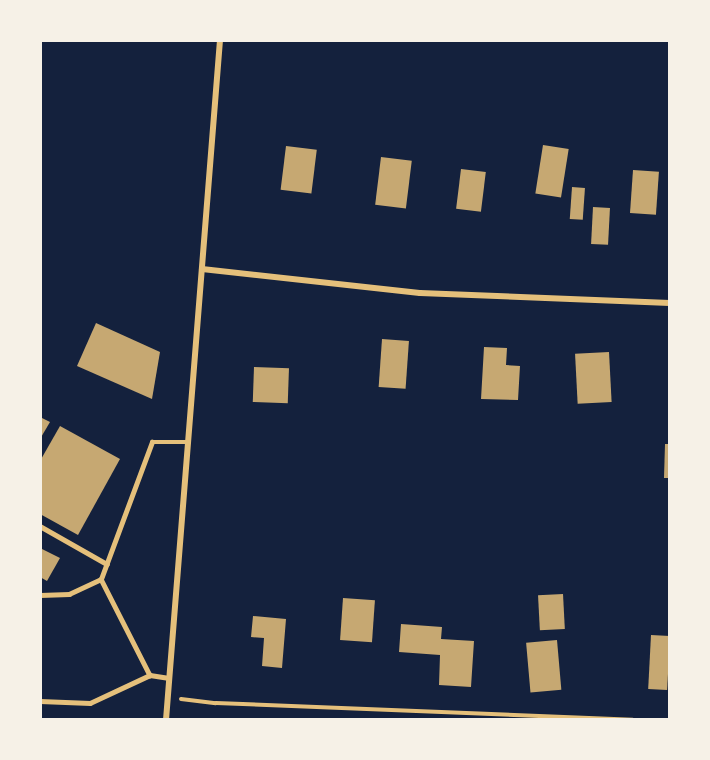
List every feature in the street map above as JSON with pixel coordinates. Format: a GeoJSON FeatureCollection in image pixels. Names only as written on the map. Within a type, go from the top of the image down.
{"type":"FeatureCollection","features":[{"type":"Feature","properties":{"kind":"street"},"geometry":{"type":"LineString","coordinates":[[166,720],[220,40]]}},
{"type":"Feature","properties":{"kind":"street"},"geometry":{"type":"LineString","coordinates":[[202,268],[420,293],[669,303]]}},
{"type":"Feature","properties":{"kind":"lane"},"geometry":{"type":"LineString","coordinates":[[40,595],[69,594],[101,579],[152,442],[188,442]]}},
{"type":"Feature","properties":{"kind":"lane"},"geometry":{"type":"LineString","coordinates":[[40,526],[107,564]]}},
{"type":"Feature","properties":{"kind":"lane"},"geometry":{"type":"LineString","coordinates":[[101,579],[150,675]]}},
{"type":"Feature","properties":{"kind":"lane"},"geometry":{"type":"LineString","coordinates":[[40,701],[90,703],[150,675],[169,678]]}},
{"type":"Feature","properties":{"kind":"path"},"geometry":{"type":"LineString","coordinates":[[167,698],[216,704],[633,720]]}},
{"type":"Feature","properties":{"kind":"building"},"geometry":{"type":"Polygon","coordinates":[[[543,145],[569,149],[561,197],[535,193],[543,145]]]}},
{"type":"Feature","properties":{"kind":"building"},"geometry":{"type":"Polygon","coordinates":[[[286,146],[317,150],[311,193],[281,190],[286,146]]]}},
{"type":"Feature","properties":{"kind":"building"},"geometry":{"type":"Polygon","coordinates":[[[381,157],[412,161],[406,208],[375,205],[381,157]]]}},
{"type":"Feature","properties":{"kind":"building"},"geometry":{"type":"Polygon","coordinates":[[[461,169],[486,172],[481,212],[456,209],[461,169]]]}},
{"type":"Feature","properties":{"kind":"building"},"geometry":{"type":"Polygon","coordinates":[[[633,170],[659,172],[656,215],[630,213],[633,170]]]}},
{"type":"Feature","properties":{"kind":"building"},"geometry":{"type":"Polygon","coordinates":[[[572,187],[585,188],[583,220],[570,219],[572,187]]]}},
{"type":"Feature","properties":{"kind":"building"},"geometry":{"type":"Polygon","coordinates":[[[593,207],[610,208],[608,245],[591,244],[593,207]]]}},
{"type":"Feature","properties":{"kind":"building"},"geometry":{"type":"Polygon","coordinates":[[[96,323],[160,352],[152,399],[77,366],[96,323]]]}},
{"type":"Feature","properties":{"kind":"building"},"geometry":{"type":"Polygon","coordinates":[[[382,339],[409,341],[406,389],[379,387],[382,339]]]}},
{"type":"Feature","properties":{"kind":"building"},"geometry":{"type":"Polygon","coordinates":[[[484,347],[507,348],[506,365],[520,366],[518,400],[481,399],[484,347]]]}},
{"type":"Feature","properties":{"kind":"building"},"geometry":{"type":"Polygon","coordinates":[[[609,352],[612,402],[578,404],[575,354],[609,352]]]}},
{"type":"Feature","properties":{"kind":"building"},"geometry":{"type":"Polygon","coordinates":[[[254,367],[289,368],[288,403],[253,402],[254,367]]]}},
{"type":"Feature","properties":{"kind":"building"},"geometry":{"type":"Polygon","coordinates":[[[40,417],[50,422],[40,439],[40,417]]]}},
{"type":"Feature","properties":{"kind":"building"},"geometry":{"type":"Polygon","coordinates":[[[60,426],[120,459],[78,535],[40,514],[40,461],[60,426]]]}},
{"type":"Feature","properties":{"kind":"building"},"geometry":{"type":"Polygon","coordinates":[[[665,444],[670,444],[670,478],[664,478],[665,444]]]}},
{"type":"Feature","properties":{"kind":"building"},"geometry":{"type":"Polygon","coordinates":[[[40,548],[60,558],[47,581],[40,577],[40,548]]]}},
{"type":"Feature","properties":{"kind":"building"},"geometry":{"type":"Polygon","coordinates":[[[563,594],[565,629],[540,630],[538,595],[563,594]]]}},
{"type":"Feature","properties":{"kind":"building"},"geometry":{"type":"Polygon","coordinates":[[[343,598],[375,600],[372,642],[340,640],[343,598]]]}},
{"type":"Feature","properties":{"kind":"building"},"geometry":{"type":"Polygon","coordinates":[[[253,616],[286,619],[282,668],[262,666],[264,638],[251,637],[253,616]]]}},
{"type":"Feature","properties":{"kind":"building"},"geometry":{"type":"Polygon","coordinates":[[[401,624],[442,627],[441,639],[474,641],[471,687],[439,685],[440,655],[399,652],[401,624]]]}},
{"type":"Feature","properties":{"kind":"building"},"geometry":{"type":"Polygon","coordinates":[[[651,635],[670,636],[667,690],[648,689],[651,635]]]}},
{"type":"Feature","properties":{"kind":"building"},"geometry":{"type":"Polygon","coordinates":[[[557,640],[561,690],[530,693],[526,643],[557,640]]]}}]}
